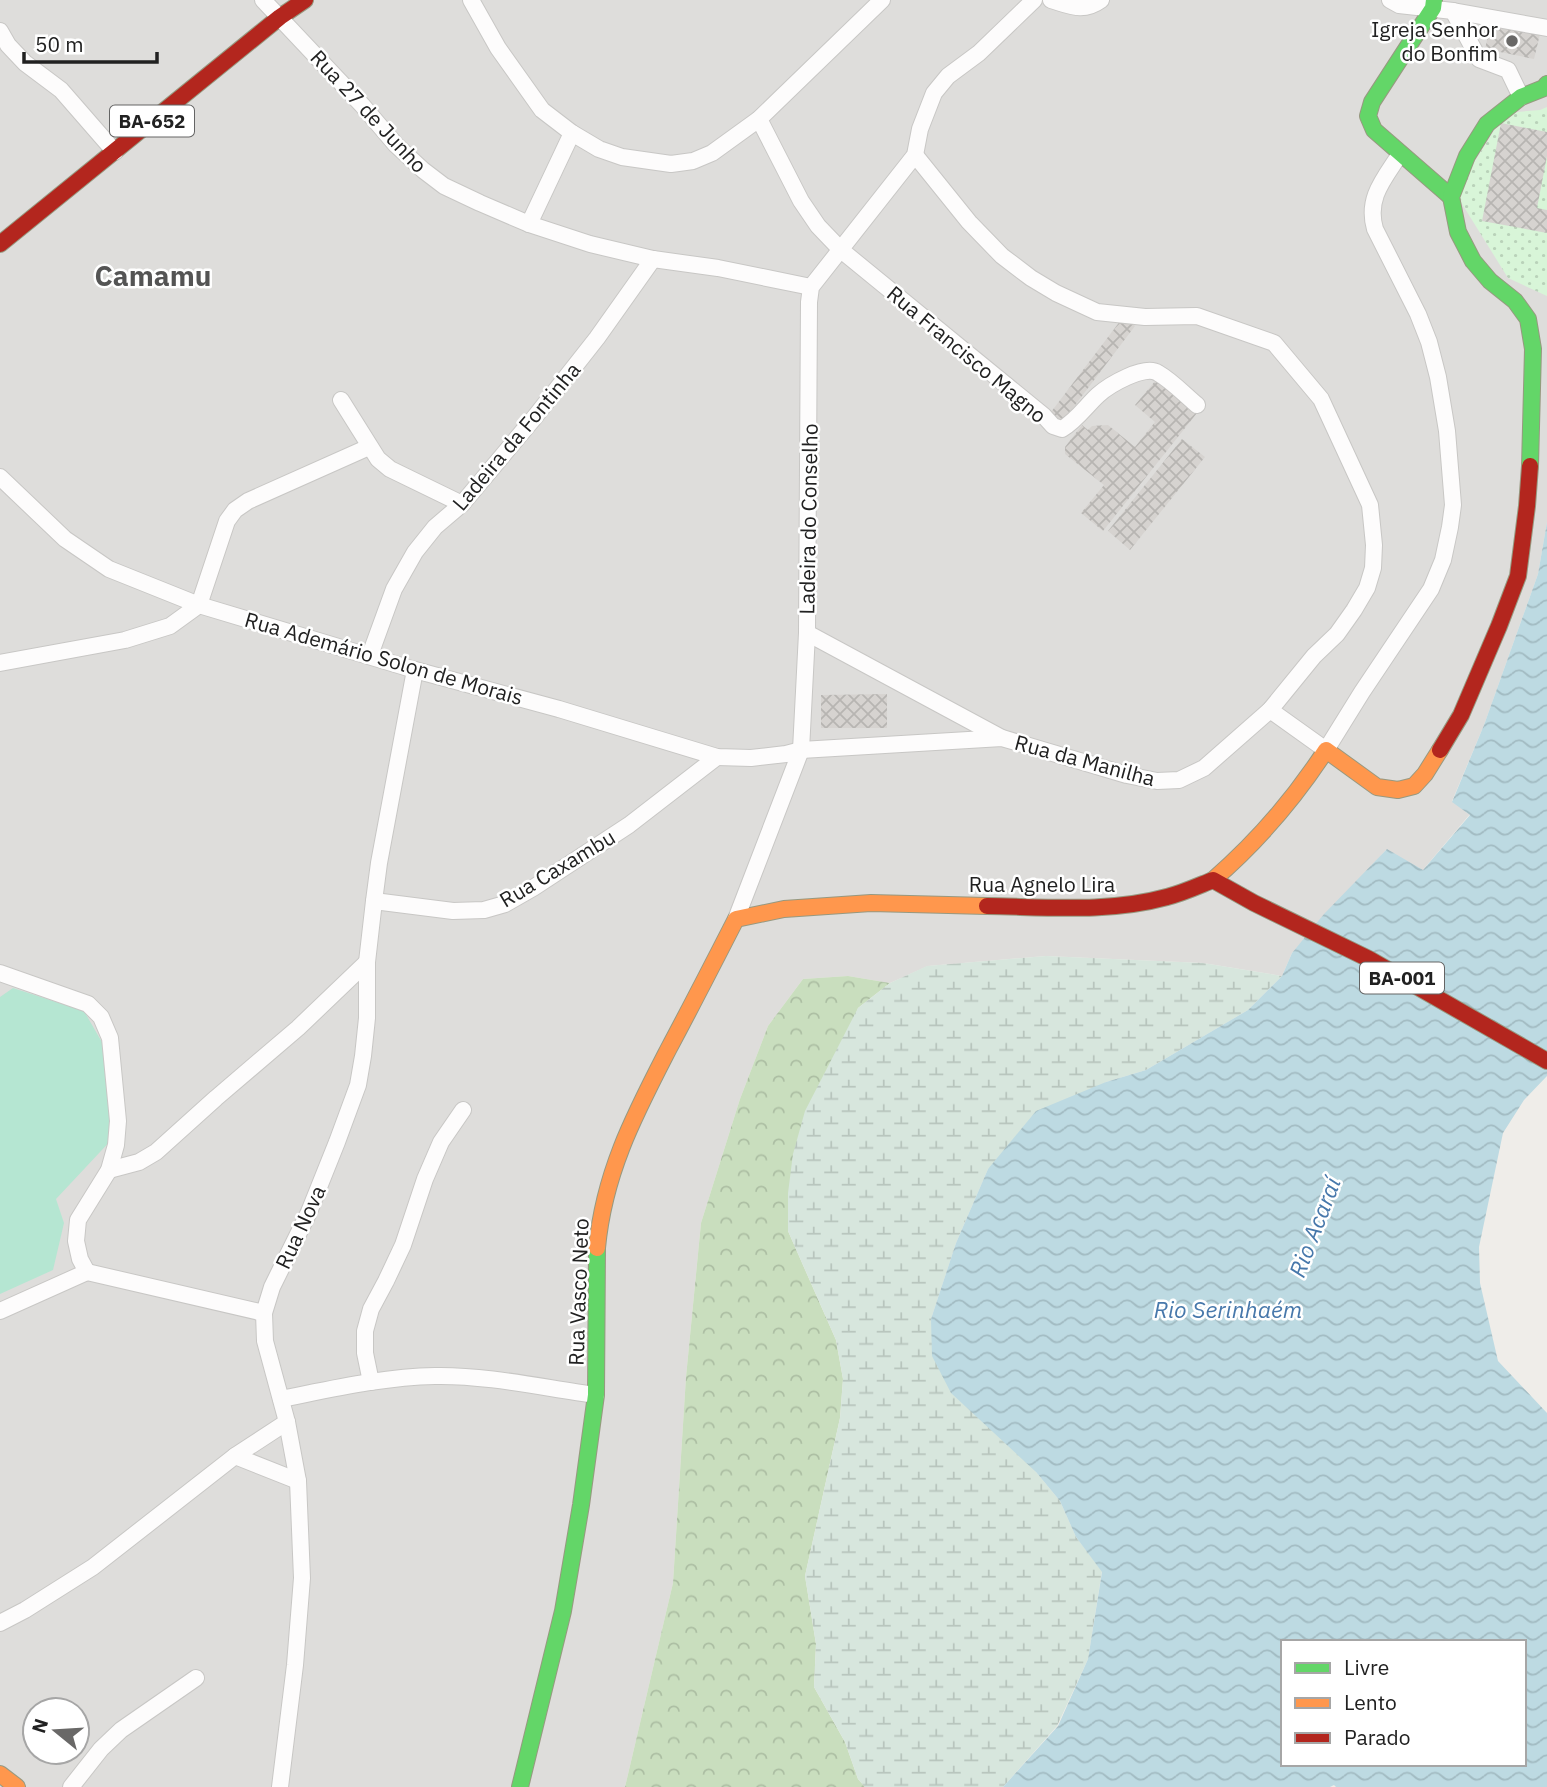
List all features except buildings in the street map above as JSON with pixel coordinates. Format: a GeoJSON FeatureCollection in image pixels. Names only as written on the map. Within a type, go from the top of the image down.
{"type":"FeatureCollection","features":[{"type":"Feature","properties":{"kind":"main road","name":"BA-652"},"geometry":{"type":"LineString","coordinates":[[0,244],[280,17],[305,0]]}},
{"type":"Feature","properties":{"kind":"main road"},"geometry":{"type":"LineString","coordinates":[[1434,4],[1368,110],[1370,124],[1400,154],[1451,197]]}},
{"type":"Feature","properties":{"kind":"main road"},"geometry":{"type":"LineString","coordinates":[[1326,750],[1377,787],[1398,790],[1414,786],[1426,774],[1461,715],[1518,576],[1531,453],[1534,349],[1528,319],[1516,301],[1490,281],[1473,261],[1458,232],[1451,197],[1467,156],[1487,124],[1521,97],[1544,88],[1547,84]]}},
{"type":"Feature","properties":{"kind":"main road","name":"Rua Agnelo Lira"},"geometry":{"type":"LineString","coordinates":[[736,919],[784,909],[871,903],[1079,908],[1126,905],[1168,897],[1213,880],[1241,857],[1312,773],[1326,750]]}},
{"type":"Feature","properties":{"kind":"main road","name":"BA-001"},"geometry":{"type":"LineString","coordinates":[[1213,880],[1254,903],[1369,958],[1547,1061]]}},
{"type":"Feature","properties":{"kind":"main road","name":"Rua Vasco Neto"},"geometry":{"type":"LineString","coordinates":[[520,1787],[563,1611],[581,1505],[596,1395],[597,1246],[603,1203],[616,1160],[638,1108],[736,919]]}},
{"type":"Feature","properties":{"kind":"main road"},"geometry":{"type":"LineString","coordinates":[[0,1774],[16,1787]]}},
{"type":"Feature","properties":{"kind":"street","name":"Rua 27 de Junho"},"geometry":{"type":"LineString","coordinates":[[263,0],[396,145],[422,170],[444,186],[529,224],[590,244],[653,259],[718,268],[811,287]]}},
{"type":"Feature","properties":{"kind":"street"},"geometry":{"type":"LineString","coordinates":[[471,0],[498,48],[542,110],[599,149],[622,157],[671,164],[693,161],[712,153],[759,119],[883,0]]}},
{"type":"Feature","properties":{"kind":"street"},"geometry":{"type":"LineString","coordinates":[[811,287],[915,155],[920,129],[934,93],[948,76],[979,53],[1034,0]]}},
{"type":"Feature","properties":{"kind":"street"},"geometry":{"type":"LineString","coordinates":[[1052,0],[1074,7],[1090,7],[1101,0]]}},
{"type":"Feature","properties":{"kind":"street"},"geometry":{"type":"LineString","coordinates":[[1390,0],[1399,5],[1434,4],[1453,11],[1547,28]]}},
{"type":"Feature","properties":{"kind":"street"},"geometry":{"type":"LineString","coordinates":[[1453,11],[1479,59],[1508,70],[1521,97]]}},
{"type":"Feature","properties":{"kind":"street"},"geometry":{"type":"LineString","coordinates":[[0,31],[8,45],[25,63],[61,90],[115,152]]}},
{"type":"Feature","properties":{"kind":"street"},"geometry":{"type":"LineString","coordinates":[[759,119],[801,201],[818,226],[841,250]]}},
{"type":"Feature","properties":{"kind":"street"},"geometry":{"type":"LineString","coordinates":[[529,224],[572,133]]}},
{"type":"Feature","properties":{"kind":"street"},"geometry":{"type":"LineString","coordinates":[[1270,710],[1326,750],[1430,589],[1443,560],[1453,505],[1447,431],[1438,377],[1419,314],[1375,229],[1371,216],[1380,185],[1400,154]]}},
{"type":"Feature","properties":{"kind":"street","name":"Rua da Manilha"},"geometry":{"type":"LineString","coordinates":[[807,633],[1002,738],[1127,775],[1157,781],[1179,780],[1204,768],[1270,710],[1314,656],[1337,634],[1367,588],[1373,568],[1370,505],[1321,399],[1274,342],[1197,316],[1145,317],[1097,312],[1056,293],[1002,256],[969,222],[915,155]]}},
{"type":"Feature","properties":{"kind":"street","name":"Rua Francisco Magno"},"geometry":{"type":"LineString","coordinates":[[841,250],[1053,426],[1062,429],[1071,424],[1101,392],[1150,369],[1159,373],[1197,405]]}},
{"type":"Feature","properties":{"kind":"street","name":"Ladeira da Fontinha"},"geometry":{"type":"LineString","coordinates":[[370,655],[394,589],[415,552],[435,527],[462,504],[534,418],[597,338],[653,259]]}},
{"type":"Feature","properties":{"kind":"street","name":"Ladeira do Conselho"},"geometry":{"type":"LineString","coordinates":[[801,750],[807,633],[811,287]]}},
{"type":"Feature","properties":{"kind":"street"},"geometry":{"type":"LineString","coordinates":[[341,400],[378,459],[390,469],[462,504]]}},
{"type":"Feature","properties":{"kind":"street"},"geometry":{"type":"LineString","coordinates":[[0,663],[125,640],[170,626],[199,605],[227,521],[235,510],[248,501],[369,447]]}},
{"type":"Feature","properties":{"kind":"street","name":"Rua Ademário Solon de Morais"},"geometry":{"type":"LineString","coordinates":[[0,477],[65,538],[109,569],[199,605],[717,757],[751,758],[801,750]]}},
{"type":"Feature","properties":{"kind":"street","name":"Rua Nova"},"geometry":{"type":"LineString","coordinates":[[280,1787],[302,1578],[298,1482],[287,1422],[265,1340],[264,1313],[272,1287],[309,1212],[358,1085],[367,1017],[367,962],[379,863],[415,670]]}},
{"type":"Feature","properties":{"kind":"street","name":"Rua da Manilha"},"geometry":{"type":"LineString","coordinates":[[801,750],[1002,738]]}},
{"type":"Feature","properties":{"kind":"street","name":"Rua Vasco Neto"},"geometry":{"type":"LineString","coordinates":[[736,919],[801,750]]}},
{"type":"Feature","properties":{"kind":"street","name":"Rua Caxambu"},"geometry":{"type":"LineString","coordinates":[[374,901],[453,911],[484,910],[505,904],[629,825],[717,757]]}},
{"type":"Feature","properties":{"kind":"street"},"geometry":{"type":"LineString","coordinates":[[108,1170],[139,1162],[156,1152],[298,1028],[367,962]]}},
{"type":"Feature","properties":{"kind":"street"},"geometry":{"type":"LineString","coordinates":[[0,973],[88,1003],[101,1017],[110,1038],[118,1121],[116,1146],[108,1170],[78,1220],[76,1241],[80,1259],[87,1272]]}},
{"type":"Feature","properties":{"kind":"street"},"geometry":{"type":"LineString","coordinates":[[371,1382],[365,1353],[365,1331],[371,1309],[403,1245],[425,1179],[441,1142],[463,1110]]}},
{"type":"Feature","properties":{"kind":"street"},"geometry":{"type":"LineString","coordinates":[[0,1311],[87,1272],[264,1313]]}},
{"type":"Feature","properties":{"kind":"street"},"geometry":{"type":"LineString","coordinates":[[281,1399],[371,1382],[436,1376],[596,1395]]}},
{"type":"Feature","properties":{"kind":"street"},"geometry":{"type":"LineString","coordinates":[[0,1623],[93,1567],[234,1456],[287,1422]]}},
{"type":"Feature","properties":{"kind":"street"},"geometry":{"type":"LineString","coordinates":[[234,1456],[298,1482]]}},
{"type":"Feature","properties":{"kind":"street"},"geometry":{"type":"LineString","coordinates":[[71,1787],[101,1749],[121,1730],[196,1678]]}},
{"type":"Feature","properties":{"kind":"shaded area"},"geometry":{"type":"Polygon","coordinates":[[[0,0],[1547,0],[1547,522],[1538,574],[1484,725],[1452,801],[1470,814],[1422,871],[1386,850],[1292,953],[1282,976],[1203,963],[1046,956],[928,966],[890,983],[848,976],[803,979],[768,1026],[740,1099],[701,1223],[686,1377],[673,1583],[625,1787],[0,1787],[0,0]]]}},
{"type":"Feature","properties":{"kind":"green space"},"geometry":{"type":"Polygon","coordinates":[[[1547,107],[1547,296],[1508,278],[1459,199],[1468,172],[1505,113],[1547,107]]]}},
{"type":"Feature","properties":{"kind":"green space"},"geometry":{"type":"Polygon","coordinates":[[[1046,956],[1203,963],[1282,976],[1248,1010],[1146,1070],[1106,1082],[988,1169],[956,1243],[931,1319],[1036,1472],[1060,1501],[1076,1537],[1102,1571],[1088,1659],[1057,1726],[1003,1787],[865,1787],[858,1779],[845,1742],[814,1687],[816,1644],[805,1576],[840,1418],[843,1379],[836,1340],[788,1231],[788,1193],[793,1154],[805,1111],[858,1008],[890,983],[927,966],[1046,956]]]}},
{"type":"Feature","properties":{"kind":"green space"},"geometry":{"type":"Polygon","coordinates":[[[848,976],[890,983],[858,1008],[788,1231],[836,1340],[843,1379],[840,1418],[805,1576],[816,1644],[814,1687],[845,1742],[858,1779],[865,1787],[625,1787],[673,1583],[686,1377],[701,1223],[740,1099],[768,1026],[803,979],[848,976]]]}},
{"type":"Feature","properties":{"kind":"green space"},"geometry":{"type":"Polygon","coordinates":[[[13,988],[84,1011],[103,1044],[115,1136],[56,1199],[64,1223],[53,1270],[0,1294],[0,997],[13,988]]]}},
{"type":"Feature","properties":{"kind":"water","name":"Rio Serinhaém"},"geometry":{"type":"Polygon","coordinates":[[[1547,522],[1547,1076],[1524,1100],[1503,1133],[1479,1247],[1480,1283],[1498,1361],[1547,1413],[1547,1787],[1003,1787],[1058,1726],[1088,1659],[1102,1572],[1076,1537],[1060,1501],[1036,1472],[951,1393],[932,1356],[931,1319],[956,1243],[988,1169],[1036,1111],[1106,1082],[1146,1070],[1248,1010],[1282,976],[1292,953],[1324,914],[1387,849],[1423,870],[1470,815],[1452,802],[1484,725],[1538,574],[1547,522]]]}},
{"type":"Feature","properties":{"kind":"traffic: fast"},"geometry":{"type":"LineString","coordinates":[[1434,0],[1433,8],[1372,102],[1368,116],[1374,130],[1451,197]]}},
{"type":"Feature","properties":{"kind":"traffic: fast"},"geometry":{"type":"LineString","coordinates":[[1530,466],[1533,349],[1528,319],[1515,301],[1490,281],[1473,261],[1458,232],[1451,197],[1467,156],[1487,124],[1521,97],[1544,88],[1547,84]]}},
{"type":"Feature","properties":{"kind":"traffic: fast"},"geometry":{"type":"LineString","coordinates":[[520,1787],[563,1611],[581,1505],[596,1395],[597,1248]]}},
{"type":"Feature","properties":{"kind":"traffic: slow"},"geometry":{"type":"LineString","coordinates":[[1213,880],[1245,851],[1274,819],[1326,750],[1377,787],[1398,790],[1414,786],[1440,750]]}},
{"type":"Feature","properties":{"kind":"traffic: slow"},"geometry":{"type":"LineString","coordinates":[[597,1248],[606,1194],[633,1120],[736,919],[784,909],[871,903],[987,906]]}},
{"type":"Feature","properties":{"kind":"traffic: slow"},"geometry":{"type":"LineString","coordinates":[[0,1774],[17,1787]]}},
{"type":"Feature","properties":{"kind":"traffic: jam"},"geometry":{"type":"LineString","coordinates":[[0,244],[280,17],[305,0]]}},
{"type":"Feature","properties":{"kind":"traffic: jam"},"geometry":{"type":"LineString","coordinates":[[1440,750],[1461,715],[1518,576],[1530,466]]}},
{"type":"Feature","properties":{"kind":"traffic: jam"},"geometry":{"type":"LineString","coordinates":[[987,906],[1078,908],[1123,905],[1173,895],[1213,880],[1369,959],[1547,1061]]}},
{"type":"Feature","properties":{"kind":"place","name":"Igreja Senhor do Bonfim"},"geometry":{"type":"Point","coordinates":[1512,41]}},
{"type":"Feature","properties":{"kind":"district","name":"Camamu"},"geometry":{"type":"Point","coordinates":[153,275]}},
{"type":"Feature","properties":{"kind":"water label","name":"Rio Acaraí"},"geometry":{"type":"Point","coordinates":[1314,1227]}}]}
